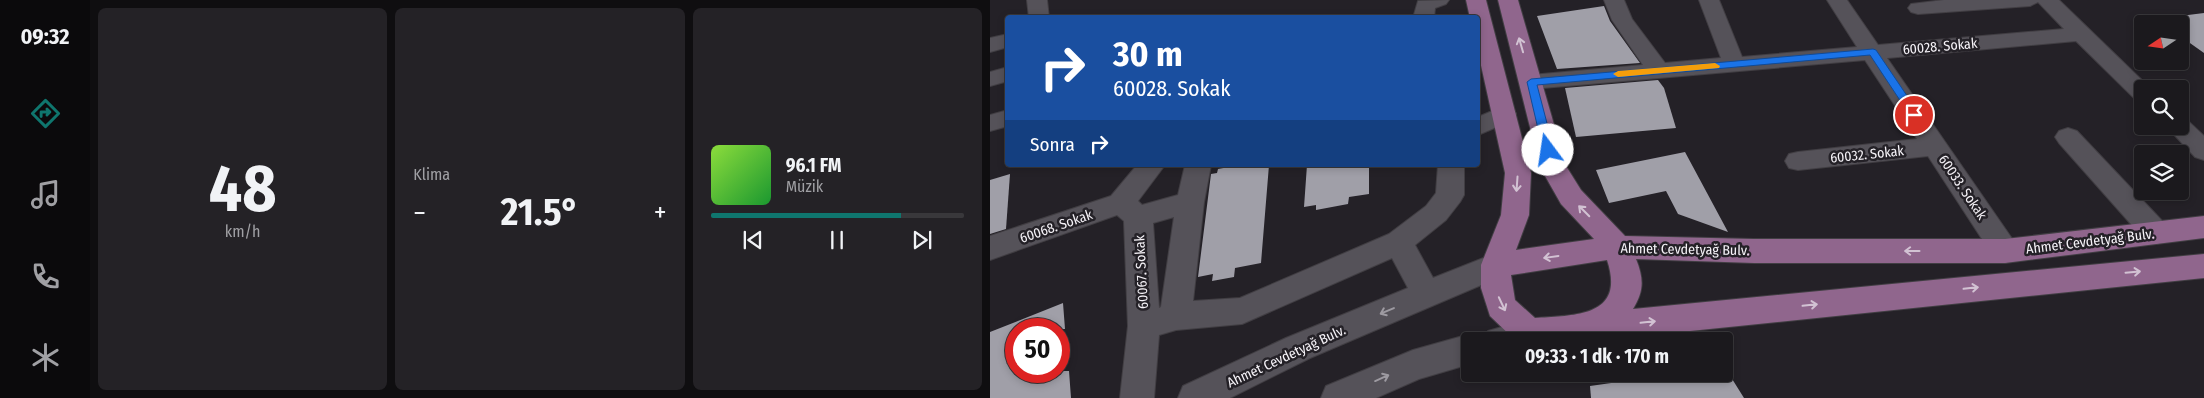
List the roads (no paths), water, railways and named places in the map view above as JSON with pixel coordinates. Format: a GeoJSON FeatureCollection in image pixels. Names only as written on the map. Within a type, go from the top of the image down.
{"type":"FeatureCollection","features":[{"type":"Feature","properties":{"kind":"main road"},"geometry":{"type":"LineString","coordinates":[[1476,0],[1478,15]]}},
{"type":"Feature","properties":{"kind":"main road"},"geometry":{"type":"LineString","coordinates":[[1508,0],[1553,167],[1571,197],[1601,227],[1617,247],[1627,275],[1627,292],[1615,311],[1593,327]]}},
{"type":"Feature","properties":{"kind":"main road"},"geometry":{"type":"LineString","coordinates":[[1480,27],[1484,63],[1504,114],[1518,172],[1515,215],[1496,265],[1496,288],[1501,307],[1514,321],[1515,332]]}},
{"type":"Feature","properties":{"kind":"main road","name":"Ahmet Cevdetyağ Bulv."},"geometry":{"type":"LineString","coordinates":[[1496,265],[1617,247],[1754,251],[2005,251],[2204,227]]}},
{"type":"Feature","properties":{"kind":"main road"},"geometry":{"type":"LineString","coordinates":[[1554,332],[2204,266]]}},
{"type":"Feature","properties":{"kind":"street"},"geometry":{"type":"LineString","coordinates":[[1037,0],[1039,15]]}},
{"type":"Feature","properties":{"kind":"street"},"geometry":{"type":"LineString","coordinates":[[1423,15],[1425,5],[1439,0]]}},
{"type":"Feature","properties":{"kind":"street"},"geometry":{"type":"LineString","coordinates":[[1614,0],[1622,20],[1659,71]]}},
{"type":"Feature","properties":{"kind":"street"},"geometry":{"type":"LineString","coordinates":[[1709,0],[1734,64]]}},
{"type":"Feature","properties":{"kind":"street","name":"60033. Sokak"},"geometry":{"type":"LineString","coordinates":[[1836,0],[1873,52],[2005,251]]}},
{"type":"Feature","properties":{"kind":"street"},"geometry":{"type":"LineString","coordinates":[[1918,8],[2030,0]]}},
{"type":"Feature","properties":{"kind":"street"},"geometry":{"type":"LineString","coordinates":[[2046,0],[2134,85]]}},
{"type":"Feature","properties":{"kind":"street","name":"60028. Sokak"},"geometry":{"type":"LineString","coordinates":[[1531,82],[2080,34]]}},
{"type":"Feature","properties":{"kind":"street"},"geometry":{"type":"LineString","coordinates":[[990,45],[1005,41]]}},
{"type":"Feature","properties":{"kind":"street"},"geometry":{"type":"LineString","coordinates":[[990,79],[1005,75]]}},
{"type":"Feature","properties":{"kind":"street"},"geometry":{"type":"LineString","coordinates":[[1480,126],[1504,114]]}},
{"type":"Feature","properties":{"kind":"street"},"geometry":{"type":"LineString","coordinates":[[990,123],[1005,119]]}},
{"type":"Feature","properties":{"kind":"street"},"geometry":{"type":"LineString","coordinates":[[2187,135],[2204,151]]}},
{"type":"Feature","properties":{"kind":"street"},"geometry":{"type":"LineString","coordinates":[[2068,136],[2156,233]]}},
{"type":"Feature","properties":{"kind":"street","name":"60032. Sokak"},"geometry":{"type":"LineString","coordinates":[[1798,161],[1935,146]]}},
{"type":"Feature","properties":{"kind":"street"},"geometry":{"type":"LineString","coordinates":[[1130,210],[1151,167]]}},
{"type":"Feature","properties":{"kind":"street"},"geometry":{"type":"LineString","coordinates":[[1176,316],[1190,202],[1198,167]]}},
{"type":"Feature","properties":{"kind":"street"},"geometry":{"type":"LineString","coordinates":[[1144,326],[1176,316],[1242,311],[1399,242],[1436,213],[1450,195],[1452,167]]}},
{"type":"Feature","properties":{"kind":"street","name":"60068. Sokak"},"geometry":{"type":"LineString","coordinates":[[990,248],[1130,210],[1190,202]]}},
{"type":"Feature","properties":{"kind":"street","name":"60067. Sokak"},"geometry":{"type":"LineString","coordinates":[[1130,210],[1144,326],[1137,398]]}},
{"type":"Feature","properties":{"kind":"street"},"geometry":{"type":"LineString","coordinates":[[1399,242],[1426,294]]}},
{"type":"Feature","properties":{"kind":"street","name":"Ahmet Cevdetyağ Bulv."},"geometry":{"type":"LineString","coordinates":[[1195,398],[1298,348],[1496,265]]}},
{"type":"Feature","properties":{"kind":"street"},"geometry":{"type":"LineString","coordinates":[[1338,398],[1413,364],[1461,351]]}}]}
